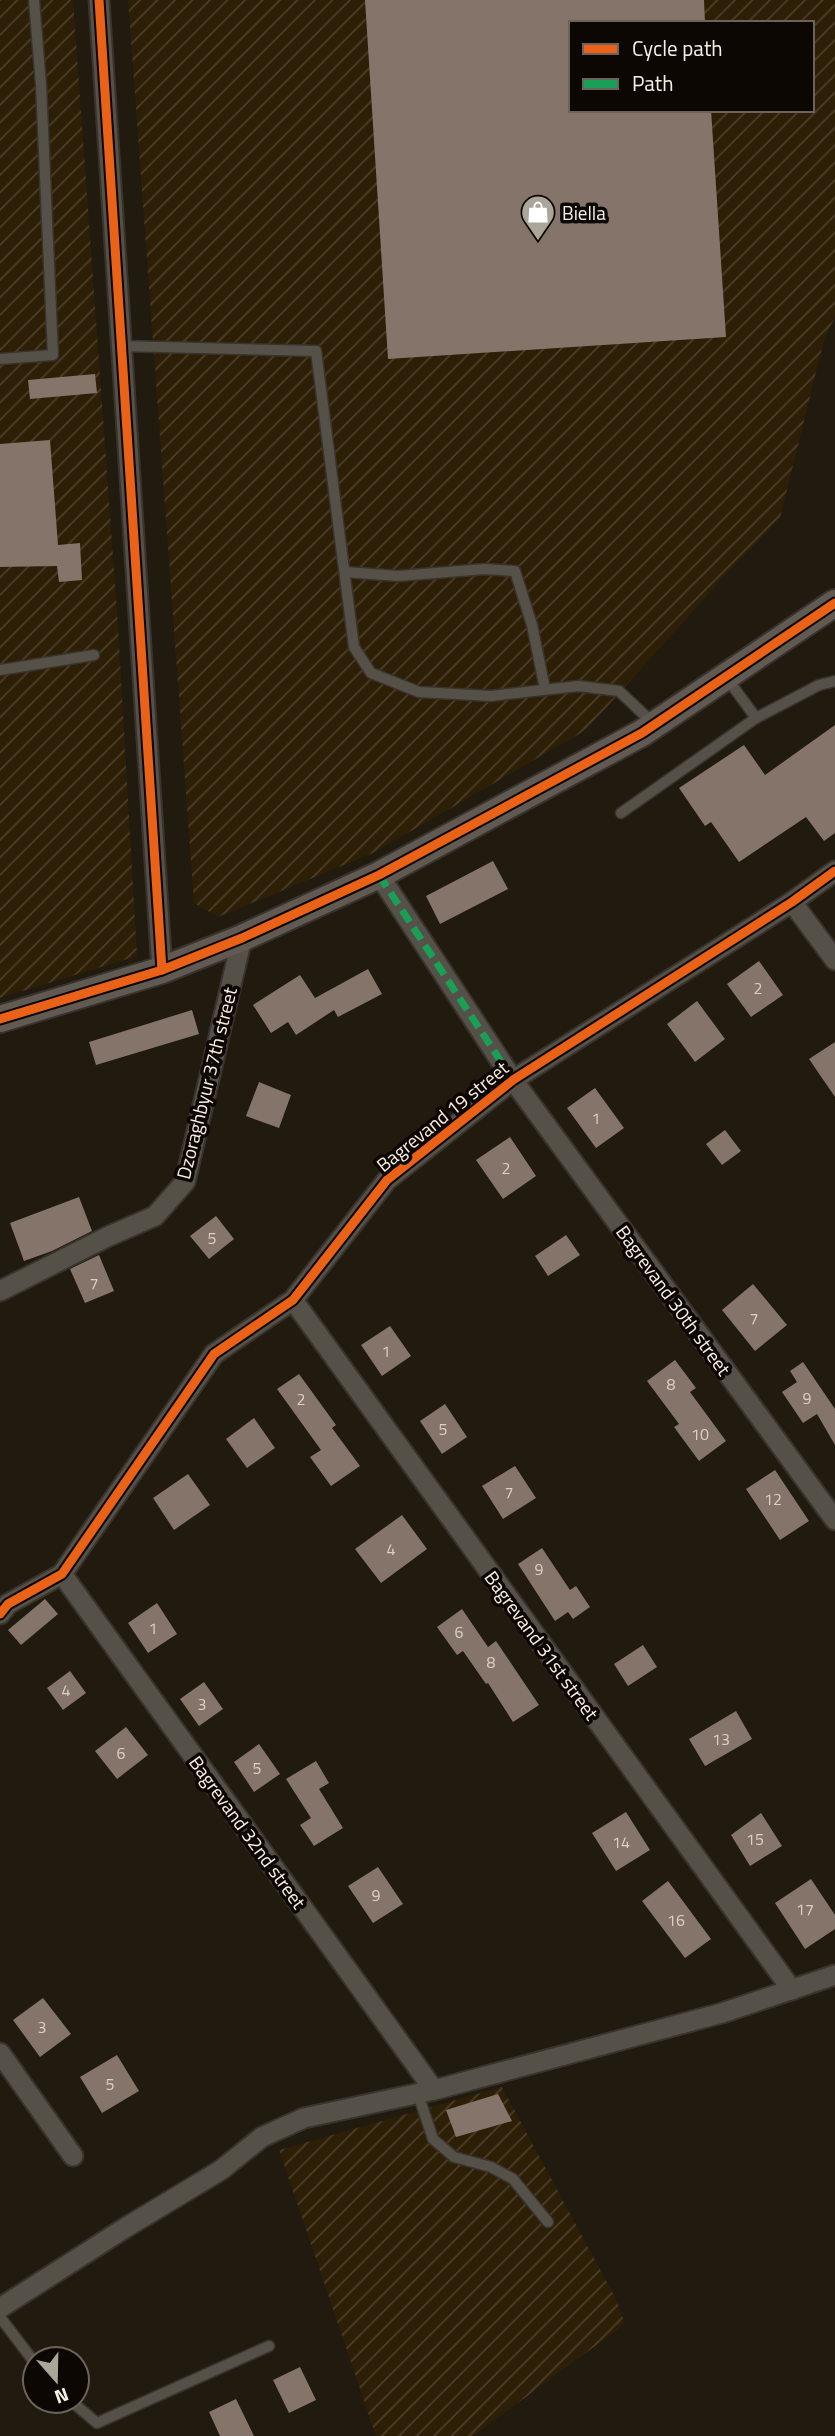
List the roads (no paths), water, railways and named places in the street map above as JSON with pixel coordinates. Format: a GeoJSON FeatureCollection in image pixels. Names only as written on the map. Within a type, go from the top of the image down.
{"type":"FeatureCollection","features":[{"type":"Feature","properties":{"kind":"street"},"geometry":{"type":"LineString","coordinates":[[99,0],[162,970]]}},
{"type":"Feature","properties":{"kind":"street"},"geometry":{"type":"LineString","coordinates":[[0,1019],[162,970],[242,938],[379,875],[654,724],[835,603]]}},
{"type":"Feature","properties":{"kind":"street","name":"Bagrevand 19 street"},"geometry":{"type":"LineString","coordinates":[[0,1614],[8,1604],[62,1574],[214,1353],[293,1300],[387,1181],[513,1080],[792,902],[835,871]]}},
{"type":"Feature","properties":{"kind":"street","name":"Bagrevand 30th street"},"geometry":{"type":"LineString","coordinates":[[379,875],[513,1080],[835,1520]]}},
{"type":"Feature","properties":{"kind":"street"},"geometry":{"type":"LineString","coordinates":[[792,902],[835,960]]}},
{"type":"Feature","properties":{"kind":"street","name":"Dzoraghbyur 37th street"},"geometry":{"type":"LineString","coordinates":[[0,1291],[155,1216],[185,1182],[242,938]]}},
{"type":"Feature","properties":{"kind":"street","name":"Bagrevand 31st street"},"geometry":{"type":"LineString","coordinates":[[293,1300],[792,1990]]}},
{"type":"Feature","properties":{"kind":"street","name":"Bagrevand 32nd street"},"geometry":{"type":"LineString","coordinates":[[62,1574],[426,2092]]}},
{"type":"Feature","properties":{"kind":"street"},"geometry":{"type":"LineString","coordinates":[[0,2308],[221,2170],[262,2137],[304,2118],[426,2092],[722,2013],[835,1975]]}},
{"type":"Feature","properties":{"kind":"street"},"geometry":{"type":"LineString","coordinates":[[0,2053],[73,2156]]}},
{"type":"Feature","properties":{"kind":"lane"},"geometry":{"type":"LineString","coordinates":[[0,359],[53,355],[41,85],[34,0]]}},
{"type":"Feature","properties":{"kind":"lane"},"geometry":{"type":"LineString","coordinates":[[121,346],[316,351],[354,647],[371,673],[419,692],[491,696],[578,686],[619,691],[654,724]]}},
{"type":"Feature","properties":{"kind":"lane"},"geometry":{"type":"LineString","coordinates":[[345,572],[398,576],[485,569],[515,571],[532,625],[545,689]]}},
{"type":"Feature","properties":{"kind":"lane"},"geometry":{"type":"LineString","coordinates":[[0,670],[94,655]]}},
{"type":"Feature","properties":{"kind":"lane"},"geometry":{"type":"LineString","coordinates":[[726,676],[756,718]]}},
{"type":"Feature","properties":{"kind":"lane"},"geometry":{"type":"LineString","coordinates":[[621,813],[756,718],[819,685],[835,681]]}},
{"type":"Feature","properties":{"kind":"lane"},"geometry":{"type":"LineString","coordinates":[[426,2092],[433,2138],[454,2157],[491,2167],[513,2179],[548,2222]]}},
{"type":"Feature","properties":{"kind":"lane"},"geometry":{"type":"LineString","coordinates":[[0,2317],[21,2345]]}},
{"type":"Feature","properties":{"kind":"lane"},"geometry":{"type":"LineString","coordinates":[[88,2415],[97,2423],[269,2346]]}},
{"type":"Feature","properties":{"kind":"place","name":"Biella"},"geometry":{"type":"Point","coordinates":[538,242]}}]}
